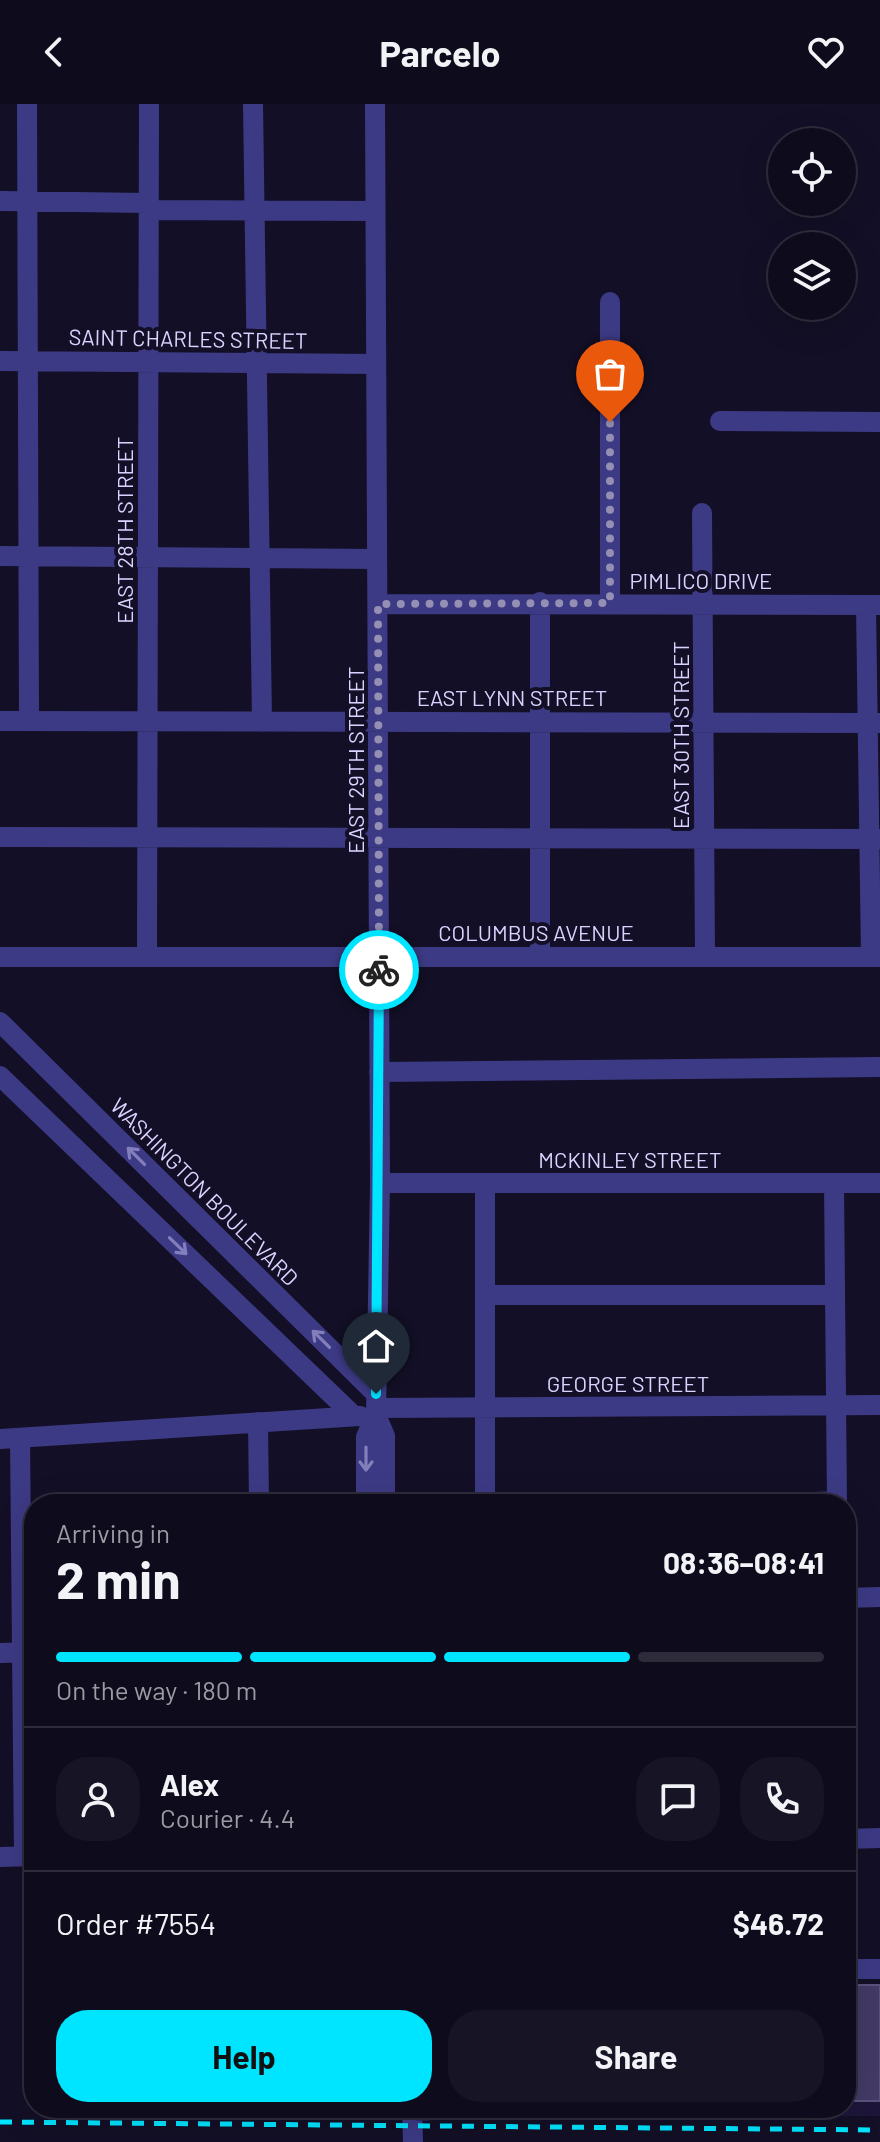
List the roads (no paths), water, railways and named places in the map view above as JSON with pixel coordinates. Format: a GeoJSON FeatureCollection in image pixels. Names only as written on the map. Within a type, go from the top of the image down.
{"type":"FeatureCollection","features":[{"type":"Feature","properties":{"kind":"street"},"geometry":{"type":"LineString","coordinates":[[27,104],[29,721]]}},
{"type":"Feature","properties":{"kind":"street","name":"EAST 28TH STREET"},"geometry":{"type":"LineString","coordinates":[[147,956],[149,104]]}},
{"type":"Feature","properties":{"kind":"street"},"geometry":{"type":"LineString","coordinates":[[253,104],[262,722]]}},
{"type":"Feature","properties":{"kind":"street","name":"EAST 29TH STREET"},"geometry":{"type":"LineString","coordinates":[[366,1494],[366,1437],[376,1406],[380,1183],[375,104]]}},
{"type":"Feature","properties":{"kind":"street"},"geometry":{"type":"LineString","coordinates":[[0,201],[255,211],[375,211]]}},
{"type":"Feature","properties":{"kind":"street"},"geometry":{"type":"LineString","coordinates":[[610,302],[610,603]]}},
{"type":"Feature","properties":{"kind":"street","name":"SAINT CHARLES STREET"},"geometry":{"type":"LineString","coordinates":[[0,361],[376,364]]}},
{"type":"Feature","properties":{"kind":"street"},"geometry":{"type":"LineString","coordinates":[[720,421],[880,422]]}},
{"type":"Feature","properties":{"kind":"street","name":"EAST 30TH STREET"},"geometry":{"type":"LineString","coordinates":[[702,513],[705,956]]}},
{"type":"Feature","properties":{"kind":"street"},"geometry":{"type":"LineString","coordinates":[[0,556],[377,559]]}},
{"type":"Feature","properties":{"kind":"street"},"geometry":{"type":"LineString","coordinates":[[540,602],[540,956]]}},
{"type":"Feature","properties":{"kind":"street","name":"PIMLICO DRIVE"},"geometry":{"type":"LineString","coordinates":[[378,604],[873,605]]}},
{"type":"Feature","properties":{"kind":"street"},"geometry":{"type":"LineString","coordinates":[[873,605],[875,957]]}},
{"type":"Feature","properties":{"kind":"street","name":"EAST LYNN STREET"},"geometry":{"type":"LineString","coordinates":[[0,721],[874,723]]}},
{"type":"Feature","properties":{"kind":"street"},"geometry":{"type":"LineString","coordinates":[[0,837],[874,839]]}},
{"type":"Feature","properties":{"kind":"street","name":"COLUMBUS AVENUE"},"geometry":{"type":"LineString","coordinates":[[0,957],[875,957]]}},
{"type":"Feature","properties":{"kind":"street","name":"WASHINGTON BOULEVARD"},"geometry":{"type":"LineString","coordinates":[[0,1022],[376,1406]]}},
{"type":"Feature","properties":{"kind":"street"},"geometry":{"type":"LineString","coordinates":[[379,1072],[880,1067]]}},
{"type":"Feature","properties":{"kind":"street"},"geometry":{"type":"LineString","coordinates":[[0,1076],[354,1416]]}},
{"type":"Feature","properties":{"kind":"street","name":"MCKINLEY STREET"},"geometry":{"type":"LineString","coordinates":[[380,1183],[880,1183]]}},
{"type":"Feature","properties":{"kind":"street"},"geometry":{"type":"LineString","coordinates":[[485,1183],[485,1494]]}},
{"type":"Feature","properties":{"kind":"street"},"geometry":{"type":"LineString","coordinates":[[834,1183],[837,1494]]}},
{"type":"Feature","properties":{"kind":"street"},"geometry":{"type":"LineString","coordinates":[[485,1295],[835,1295]]}},
{"type":"Feature","properties":{"kind":"street","name":"GEORGE STREET"},"geometry":{"type":"LineString","coordinates":[[10,1439],[354,1416],[376,1406],[880,1405]]}},
{"type":"Feature","properties":{"kind":"street","name":"EAST 29TH STREET"},"geometry":{"type":"LineString","coordinates":[[376,1406],[385,1436],[385,1494]]}},
{"type":"Feature","properties":{"kind":"street"},"geometry":{"type":"LineString","coordinates":[[258,1422],[259,1494]]}},
{"type":"Feature","properties":{"kind":"street"},"geometry":{"type":"LineString","coordinates":[[10,1439],[24,1521]]}},
{"type":"Feature","properties":{"kind":"street"},"geometry":{"type":"LineString","coordinates":[[856,1598],[880,1597]]}},
{"type":"Feature","properties":{"kind":"street"},"geometry":{"type":"LineString","coordinates":[[0,1653],[24,1652]]}},
{"type":"Feature","properties":{"kind":"street"},"geometry":{"type":"LineString","coordinates":[[856,1839],[880,1838]]}},
{"type":"Feature","properties":{"kind":"street"},"geometry":{"type":"LineString","coordinates":[[0,1857],[24,1856]]}},
{"type":"Feature","properties":{"kind":"street"},"geometry":{"type":"LineString","coordinates":[[856,1969],[880,1969]]}},
{"type":"Feature","properties":{"kind":"street"},"geometry":{"type":"LineString","coordinates":[[412,2118],[413,2142]]}},
{"type":"Feature","properties":{"kind":"railway"},"geometry":{"type":"LineString","coordinates":[[0,2122],[880,2130]]}}]}
